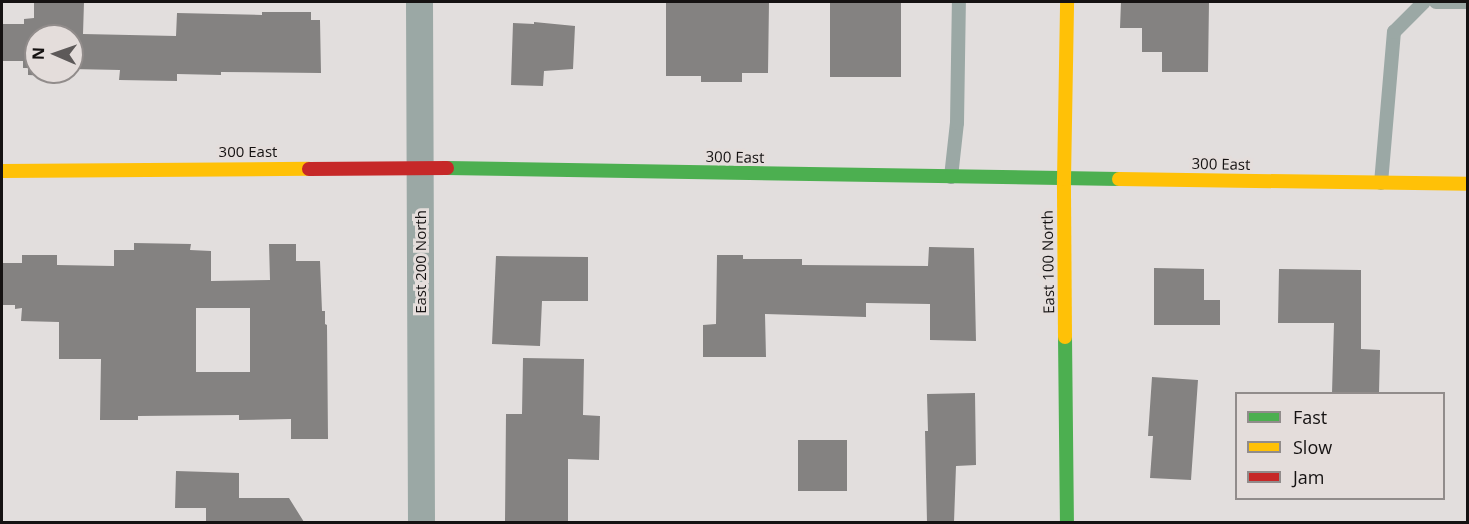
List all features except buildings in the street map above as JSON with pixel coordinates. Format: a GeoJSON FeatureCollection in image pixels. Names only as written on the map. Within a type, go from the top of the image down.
{"type":"FeatureCollection","features":[{"type":"Feature","properties":{"kind":"street","name":"East 200 North"},"geometry":{"type":"LineString","coordinates":[[419,2],[421,522]]}},
{"type":"Feature","properties":{"kind":"street","name":"East 100 North"},"geometry":{"type":"LineString","coordinates":[[1067,2],[1064,179],[1067,522]]}},
{"type":"Feature","properties":{"kind":"street","name":"300 East"},"geometry":{"type":"LineString","coordinates":[[2,171],[420,168],[1467,184]]}},
{"type":"Feature","properties":{"kind":"lane"},"geometry":{"type":"LineString","coordinates":[[951,177],[957,123],[959,2]]}},
{"type":"Feature","properties":{"kind":"lane"},"geometry":{"type":"LineString","coordinates":[[1381,183],[1394,32],[1424,2]]}},
{"type":"Feature","properties":{"kind":"lane"},"geometry":{"type":"LineString","coordinates":[[1436,2],[1467,2]]}},
{"type":"Feature","properties":{"kind":"traffic: fast"},"geometry":{"type":"LineString","coordinates":[[447,168],[1119,179]]}},
{"type":"Feature","properties":{"kind":"traffic: fast"},"geometry":{"type":"LineString","coordinates":[[1065,337],[1067,522]]}},
{"type":"Feature","properties":{"kind":"traffic: slow"},"geometry":{"type":"LineString","coordinates":[[1065,337],[1064,179],[1067,2]]}},
{"type":"Feature","properties":{"kind":"traffic: slow"},"geometry":{"type":"LineString","coordinates":[[2,171],[309,169]]}},
{"type":"Feature","properties":{"kind":"traffic: slow"},"geometry":{"type":"LineString","coordinates":[[1119,179],[1468,184]]}},
{"type":"Feature","properties":{"kind":"traffic: jam"},"geometry":{"type":"LineString","coordinates":[[309,169],[447,168]]}}]}
